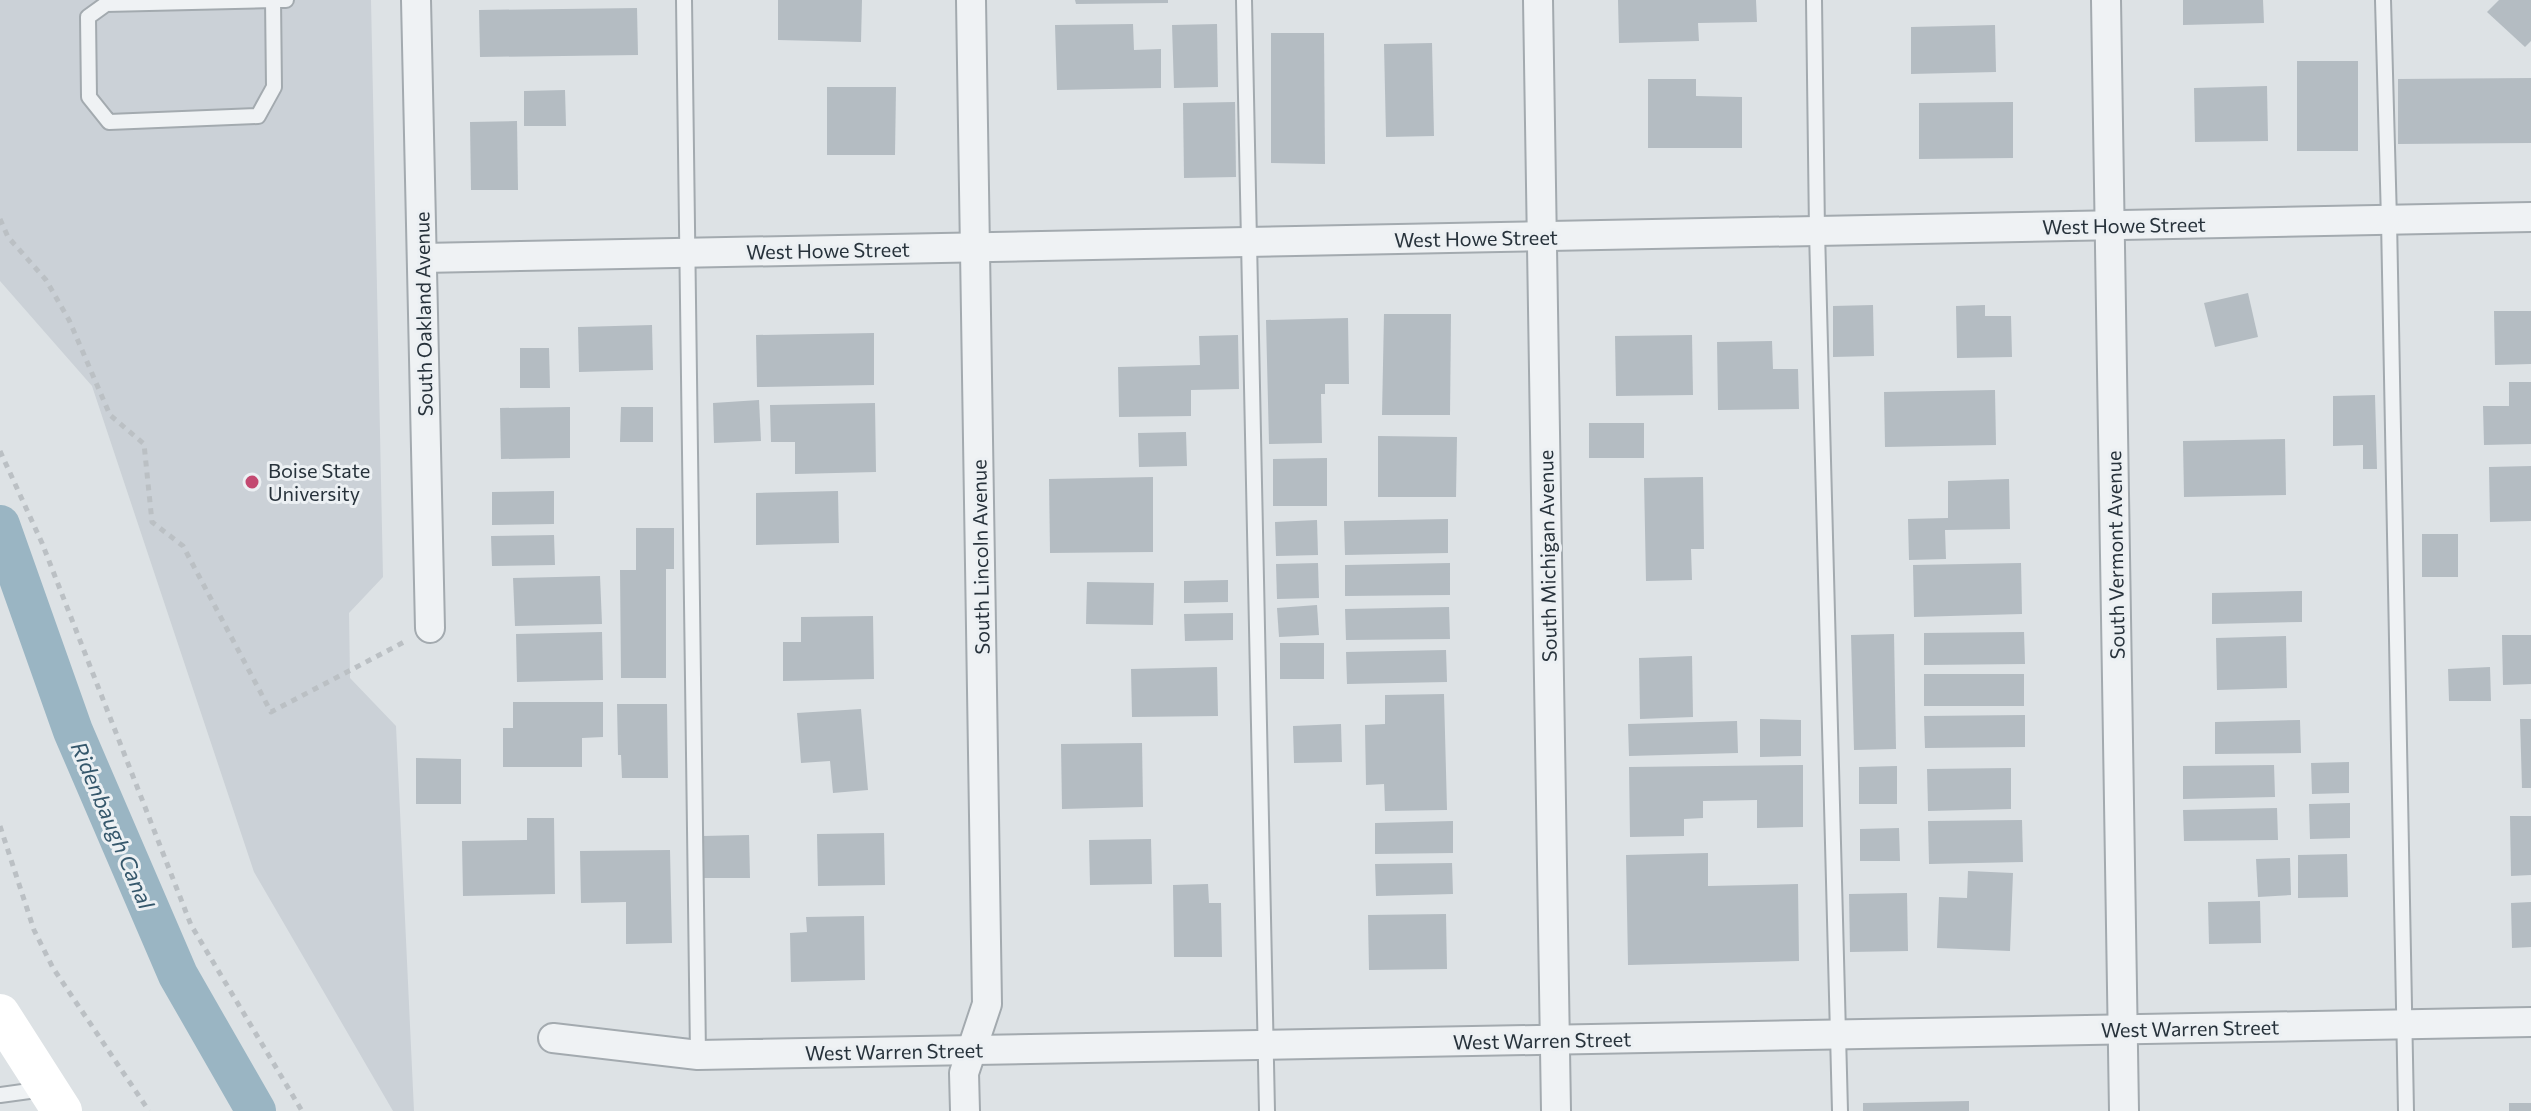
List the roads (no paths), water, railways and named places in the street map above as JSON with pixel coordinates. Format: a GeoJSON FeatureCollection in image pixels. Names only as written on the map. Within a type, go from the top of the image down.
{"type":"FeatureCollection","features":[{"type":"Feature","properties":{"kind":"main road"},"geometry":{"type":"LineString","coordinates":[[0,1014],[55,1100]]}},
{"type":"Feature","properties":{"kind":"street","name":"South Oakland Avenue"},"geometry":{"type":"LineString","coordinates":[[416,0],[430,628]]}},
{"type":"Feature","properties":{"kind":"street","name":"South Lincoln Avenue"},"geometry":{"type":"LineString","coordinates":[[965,1111],[964,1073],[987,1004],[971,0]]}},
{"type":"Feature","properties":{"kind":"street","name":"South Michigan Avenue"},"geometry":{"type":"LineString","coordinates":[[1538,0],[1556,1111]]}},
{"type":"Feature","properties":{"kind":"street","name":"South Vermont Avenue"},"geometry":{"type":"LineString","coordinates":[[2106,0],[2124,1111]]}},
{"type":"Feature","properties":{"kind":"street","name":"West Howe Street"},"geometry":{"type":"LineString","coordinates":[[422,258],[2531,217]]}},
{"type":"Feature","properties":{"kind":"street","name":"West Warren Street"},"geometry":{"type":"LineString","coordinates":[[553,1038],[698,1055],[2531,1022]]}},
{"type":"Feature","properties":{"kind":"lane"},"geometry":{"type":"LineString","coordinates":[[273,0],[274,87],[258,116],[109,122],[89,97],[88,17],[106,4],[273,0],[286,0]]}},
{"type":"Feature","properties":{"kind":"lane"},"geometry":{"type":"LineString","coordinates":[[684,0],[698,1055]]}},
{"type":"Feature","properties":{"kind":"lane"},"geometry":{"type":"LineString","coordinates":[[1244,0],[1267,1111]]}},
{"type":"Feature","properties":{"kind":"lane"},"geometry":{"type":"LineString","coordinates":[[1814,0],[1817,231],[1840,1111]]}},
{"type":"Feature","properties":{"kind":"lane"},"geometry":{"type":"LineString","coordinates":[[2383,0],[2406,1111]]}},
{"type":"Feature","properties":{"kind":"lane"},"geometry":{"type":"LineString","coordinates":[[0,1095],[55,1100]]}},
{"type":"Feature","properties":{"kind":"waterway","name":"Ridenbaugh Canal"},"geometry":{"type":"LineString","coordinates":[[0,525],[73,731],[178,975],[256,1111]]}},
{"type":"Feature","properties":{"kind":"place","name":"Boise State University"},"geometry":{"type":"Point","coordinates":[252,482]}}]}
